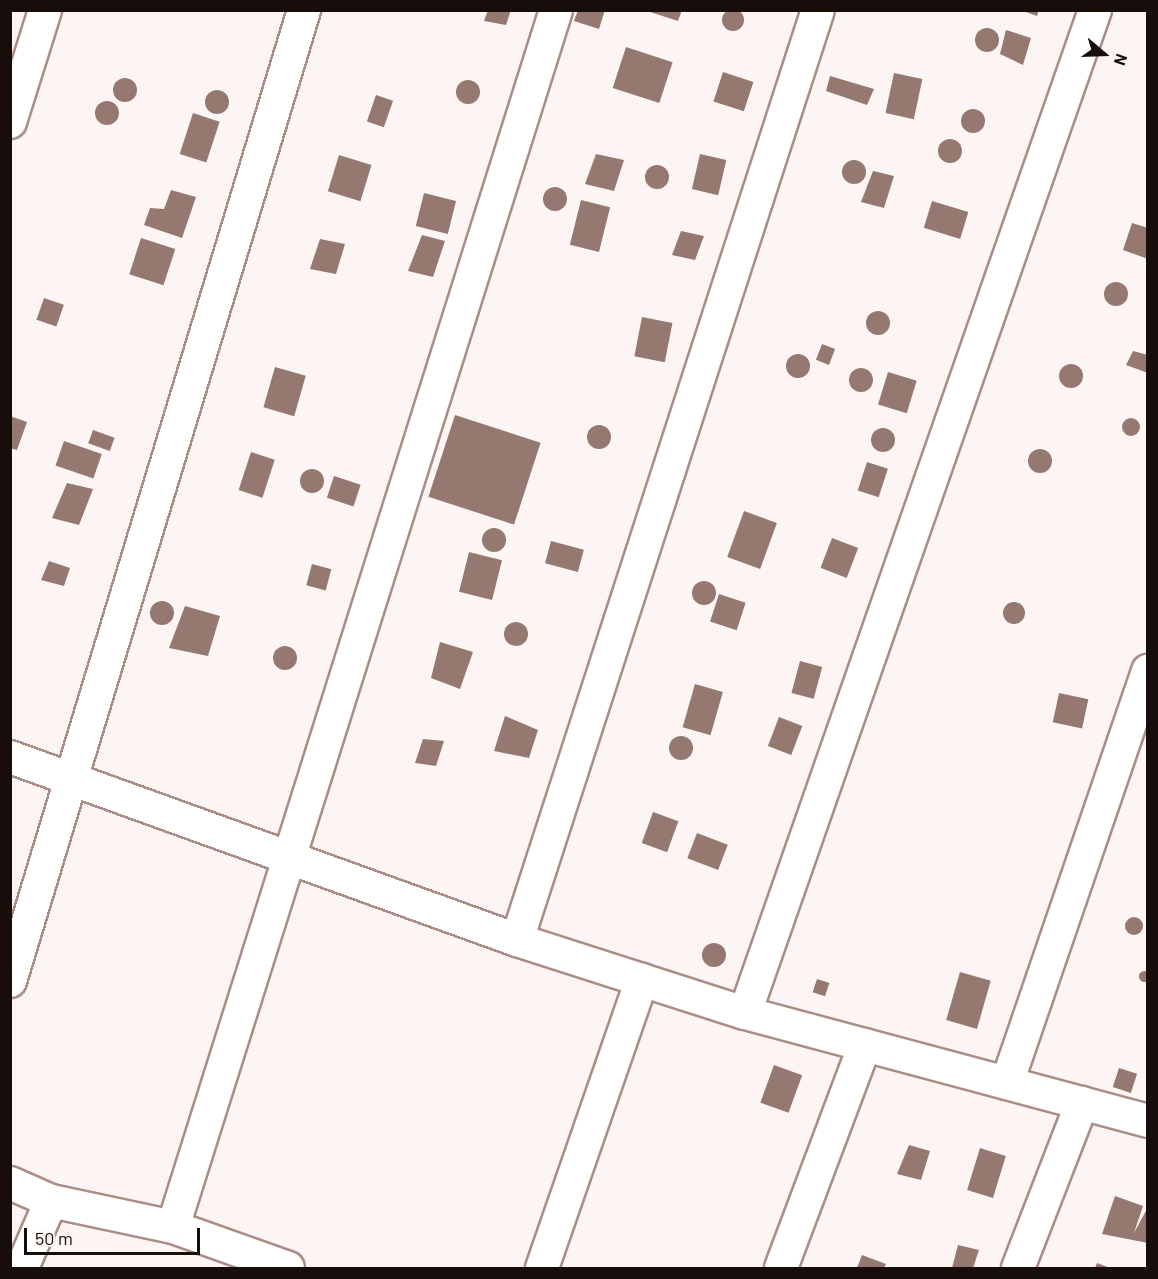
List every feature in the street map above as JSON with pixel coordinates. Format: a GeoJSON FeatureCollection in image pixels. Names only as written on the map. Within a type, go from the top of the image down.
{"type":"FeatureCollection","features":[{"type":"Feature","properties":{"kind":"street"},"geometry":{"type":"LineString","coordinates":[[10,122],[45,10]]}},
{"type":"Feature","properties":{"kind":"street"},"geometry":{"type":"LineString","coordinates":[[10,981],[304,10]]}},
{"type":"Feature","properties":{"kind":"street"},"geometry":{"type":"LineString","coordinates":[[173,1227],[556,10]]}},
{"type":"Feature","properties":{"kind":"street"},"geometry":{"type":"LineString","coordinates":[[517,940],[818,10]]}},
{"type":"Feature","properties":{"kind":"street"},"geometry":{"type":"LineString","coordinates":[[745,1012],[1095,10]]}},
{"type":"Feature","properties":{"kind":"street"},"geometry":{"type":"LineString","coordinates":[[1007,1083],[1148,670]]}},
{"type":"Feature","properties":{"kind":"street"},"geometry":{"type":"LineString","coordinates":[[10,757],[72,776],[517,940],[642,980],[745,1012],[1148,1120]]}},
{"type":"Feature","properties":{"kind":"street"},"geometry":{"type":"LineString","coordinates":[[542,1269],[642,980]]}},
{"type":"Feature","properties":{"kind":"street"},"geometry":{"type":"LineString","coordinates":[[781,1269],[866,1045]]}},
{"type":"Feature","properties":{"kind":"street"},"geometry":{"type":"LineString","coordinates":[[1018,1269],[1082,1103]]}},
{"type":"Feature","properties":{"kind":"street"},"geometry":{"type":"LineString","coordinates":[[10,1183],[51,1201],[173,1227],[288,1269]]}},
{"type":"Feature","properties":{"kind":"street"},"geometry":{"type":"LineString","coordinates":[[22,1269],[51,1201]]}},
{"type":"Feature","properties":{"kind":"building"},"geometry":{"type":"Polygon","coordinates":[[[733,9],[741,12],[744,20],[741,28],[733,31],[725,28],[722,20],[725,12],[733,9]]]}},
{"type":"Feature","properties":{"kind":"building"},"geometry":{"type":"Polygon","coordinates":[[[488,10],[511,10],[506,25],[484,21],[488,10]]]}},
{"type":"Feature","properties":{"kind":"building"},"geometry":{"type":"Polygon","coordinates":[[[578,10],[605,10],[599,29],[574,21],[578,10]]]}},
{"type":"Feature","properties":{"kind":"building"},"geometry":{"type":"Polygon","coordinates":[[[644,10],[682,10],[678,21],[644,10]]]}},
{"type":"Feature","properties":{"kind":"building"},"geometry":{"type":"Polygon","coordinates":[[[1020,10],[1039,10],[1037,16],[1020,10]]]}},
{"type":"Feature","properties":{"kind":"building"},"geometry":{"type":"Polygon","coordinates":[[[987,28],[995,32],[999,40],[995,48],[987,52],[979,48],[975,40],[979,32],[987,28]]]}},
{"type":"Feature","properties":{"kind":"building"},"geometry":{"type":"Polygon","coordinates":[[[1006,30],[1031,38],[1023,65],[1000,54],[1006,30]]]}},
{"type":"Feature","properties":{"kind":"building"},"geometry":{"type":"Polygon","coordinates":[[[626,47],[673,62],[659,103],[613,88],[626,47]]]}},
{"type":"Feature","properties":{"kind":"building"},"geometry":{"type":"Polygon","coordinates":[[[723,72],[753,82],[744,111],[713,101],[723,72]]]}},
{"type":"Feature","properties":{"kind":"building"},"geometry":{"type":"Polygon","coordinates":[[[894,73],[922,79],[914,119],[885,113],[894,73]]]}},
{"type":"Feature","properties":{"kind":"building"},"geometry":{"type":"Polygon","coordinates":[[[830,76],[874,89],[867,105],[826,91],[830,76]]]}},
{"type":"Feature","properties":{"kind":"building"},"geometry":{"type":"Polygon","coordinates":[[[125,78],[133,82],[137,90],[133,98],[125,102],[117,98],[113,90],[117,82],[125,78]]]}},
{"type":"Feature","properties":{"kind":"building"},"geometry":{"type":"Polygon","coordinates":[[[468,80],[476,84],[480,92],[476,100],[468,104],[460,100],[456,92],[460,84],[468,80]]]}},
{"type":"Feature","properties":{"kind":"building"},"geometry":{"type":"Polygon","coordinates":[[[217,90],[225,94],[229,102],[225,110],[217,114],[209,110],[205,102],[209,94],[217,90]]]}},
{"type":"Feature","properties":{"kind":"building"},"geometry":{"type":"Polygon","coordinates":[[[376,95],[393,101],[384,127],[367,121],[376,95]]]}},
{"type":"Feature","properties":{"kind":"building"},"geometry":{"type":"Polygon","coordinates":[[[107,101],[115,105],[119,113],[115,121],[107,125],[99,121],[95,113],[99,105],[107,101]]]}},
{"type":"Feature","properties":{"kind":"building"},"geometry":{"type":"Polygon","coordinates":[[[973,109],[981,113],[985,121],[981,129],[973,133],[965,129],[961,121],[965,113],[973,109]]]}},
{"type":"Feature","properties":{"kind":"building"},"geometry":{"type":"Polygon","coordinates":[[[193,113],[220,122],[206,163],[180,154],[193,113]]]}},
{"type":"Feature","properties":{"kind":"building"},"geometry":{"type":"Polygon","coordinates":[[[950,139],[958,143],[962,151],[958,159],[950,163],[942,159],[938,151],[942,143],[950,139]]]}},
{"type":"Feature","properties":{"kind":"building"},"geometry":{"type":"Polygon","coordinates":[[[596,154],[624,160],[614,191],[585,184],[596,154]]]}},
{"type":"Feature","properties":{"kind":"building"},"geometry":{"type":"Polygon","coordinates":[[[700,154],[726,160],[718,195],[692,189],[700,154]]]}},
{"type":"Feature","properties":{"kind":"building"},"geometry":{"type":"Polygon","coordinates":[[[339,155],[372,165],[360,201],[328,191],[339,155]]]}},
{"type":"Feature","properties":{"kind":"building"},"geometry":{"type":"Polygon","coordinates":[[[854,160],[862,164],[866,172],[862,180],[854,184],[846,180],[842,172],[846,164],[854,160]]]}},
{"type":"Feature","properties":{"kind":"building"},"geometry":{"type":"Polygon","coordinates":[[[657,165],[665,169],[669,177],[665,185],[657,189],[649,185],[645,177],[649,169],[657,165]]]}},
{"type":"Feature","properties":{"kind":"building"},"geometry":{"type":"Polygon","coordinates":[[[873,171],[894,176],[884,208],[861,202],[873,171]]]}},
{"type":"Feature","properties":{"kind":"building"},"geometry":{"type":"Polygon","coordinates":[[[555,187],[563,191],[567,199],[563,207],[555,211],[547,207],[543,199],[547,191],[555,187]]]}},
{"type":"Feature","properties":{"kind":"building"},"geometry":{"type":"Polygon","coordinates":[[[171,190],[196,197],[182,238],[144,225],[150,208],[164,209],[171,190]]]}},
{"type":"Feature","properties":{"kind":"building"},"geometry":{"type":"Polygon","coordinates":[[[424,193],[456,201],[448,234],[416,226],[424,193]]]}},
{"type":"Feature","properties":{"kind":"building"},"geometry":{"type":"Polygon","coordinates":[[[581,200],[610,207],[599,252],[570,245],[581,200]]]}},
{"type":"Feature","properties":{"kind":"building"},"geometry":{"type":"Polygon","coordinates":[[[932,201],[968,212],[960,239],[924,228],[932,201]]]}},
{"type":"Feature","properties":{"kind":"building"},"geometry":{"type":"Polygon","coordinates":[[[1132,223],[1148,228],[1148,259],[1123,250],[1132,223]]]}},
{"type":"Feature","properties":{"kind":"building"},"geometry":{"type":"Polygon","coordinates":[[[681,231],[704,236],[695,260],[672,255],[681,231]]]}},
{"type":"Feature","properties":{"kind":"building"},"geometry":{"type":"Polygon","coordinates":[[[422,235],[445,241],[433,277],[408,271],[422,235]]]}},
{"type":"Feature","properties":{"kind":"building"},"geometry":{"type":"Polygon","coordinates":[[[141,238],[175,249],[163,285],[129,274],[141,238]]]}},
{"type":"Feature","properties":{"kind":"building"},"geometry":{"type":"Polygon","coordinates":[[[320,239],[345,244],[336,274],[310,269],[320,239]]]}},
{"type":"Feature","properties":{"kind":"building"},"geometry":{"type":"Polygon","coordinates":[[[1116,282],[1125,285],[1128,294],[1125,303],[1116,306],[1107,303],[1104,294],[1107,285],[1116,282]]]}},
{"type":"Feature","properties":{"kind":"building"},"geometry":{"type":"Polygon","coordinates":[[[44,298],[64,305],[56,327],[37,320],[44,298]]]}},
{"type":"Feature","properties":{"kind":"building"},"geometry":{"type":"Polygon","coordinates":[[[878,311],[886,315],[890,323],[886,331],[878,335],[870,331],[866,323],[870,315],[878,311]]]}},
{"type":"Feature","properties":{"kind":"building"},"geometry":{"type":"Polygon","coordinates":[[[642,317],[672,323],[665,362],[634,356],[642,317]]]}},
{"type":"Feature","properties":{"kind":"building"},"geometry":{"type":"Polygon","coordinates":[[[822,344],[835,349],[829,365],[816,360],[822,344]]]}},
{"type":"Feature","properties":{"kind":"building"},"geometry":{"type":"Polygon","coordinates":[[[1133,351],[1148,355],[1148,373],[1126,365],[1133,351]]]}},
{"type":"Feature","properties":{"kind":"building"},"geometry":{"type":"Polygon","coordinates":[[[798,354],[806,358],[810,366],[806,374],[798,378],[790,374],[786,366],[790,358],[798,354]]]}},
{"type":"Feature","properties":{"kind":"building"},"geometry":{"type":"Polygon","coordinates":[[[1071,364],[1080,367],[1083,376],[1080,385],[1071,388],[1062,385],[1059,376],[1062,367],[1071,364]]]}},
{"type":"Feature","properties":{"kind":"building"},"geometry":{"type":"Polygon","coordinates":[[[275,367],[306,376],[294,416],[263,407],[275,367]]]}},
{"type":"Feature","properties":{"kind":"building"},"geometry":{"type":"Polygon","coordinates":[[[861,368],[869,372],[873,380],[869,388],[861,392],[853,388],[849,380],[853,372],[861,368]]]}},
{"type":"Feature","properties":{"kind":"building"},"geometry":{"type":"Polygon","coordinates":[[[888,372],[917,381],[907,413],[878,405],[888,372]]]}},
{"type":"Feature","properties":{"kind":"building"},"geometry":{"type":"Polygon","coordinates":[[[455,415],[541,443],[514,525],[428,497],[455,415]]]}},
{"type":"Feature","properties":{"kind":"building"},"geometry":{"type":"Polygon","coordinates":[[[10,416],[27,422],[17,450],[10,448],[10,416]]]}},
{"type":"Feature","properties":{"kind":"building"},"geometry":{"type":"Polygon","coordinates":[[[1131,418],[1139,423],[1140,427],[1135,435],[1131,436],[1123,431],[1122,427],[1127,419],[1131,418]]]}},
{"type":"Feature","properties":{"kind":"building"},"geometry":{"type":"Polygon","coordinates":[[[599,425],[607,429],[611,437],[607,445],[599,449],[591,445],[587,437],[591,429],[599,425]]]}},
{"type":"Feature","properties":{"kind":"building"},"geometry":{"type":"Polygon","coordinates":[[[883,428],[891,432],[895,440],[891,448],[883,452],[875,448],[871,440],[875,432],[883,428]]]}},
{"type":"Feature","properties":{"kind":"building"},"geometry":{"type":"Polygon","coordinates":[[[93,430],[115,438],[110,451],[88,443],[93,430]]]}},
{"type":"Feature","properties":{"kind":"building"},"geometry":{"type":"Polygon","coordinates":[[[64,441],[102,454],[93,479],[56,466],[64,441]]]}},
{"type":"Feature","properties":{"kind":"building"},"geometry":{"type":"Polygon","coordinates":[[[1040,449],[1049,452],[1052,461],[1049,470],[1040,473],[1031,470],[1028,461],[1031,452],[1040,449]]]}},
{"type":"Feature","properties":{"kind":"building"},"geometry":{"type":"Polygon","coordinates":[[[251,452],[275,460],[262,498],[239,490],[251,452]]]}},
{"type":"Feature","properties":{"kind":"building"},"geometry":{"type":"Polygon","coordinates":[[[867,462],[888,469],[879,497],[858,491],[867,462]]]}},
{"type":"Feature","properties":{"kind":"building"},"geometry":{"type":"Polygon","coordinates":[[[312,469],[320,473],[324,481],[320,489],[312,493],[304,489],[300,481],[304,473],[312,469]]]}},
{"type":"Feature","properties":{"kind":"building"},"geometry":{"type":"Polygon","coordinates":[[[334,476],[361,485],[354,507],[327,498],[334,476]]]}},
{"type":"Feature","properties":{"kind":"building"},"geometry":{"type":"Polygon","coordinates":[[[67,483],[93,489],[79,525],[52,518],[67,483]]]}},
{"type":"Feature","properties":{"kind":"building"},"geometry":{"type":"Polygon","coordinates":[[[744,511],[777,523],[760,569],[727,557],[744,511]]]}},
{"type":"Feature","properties":{"kind":"building"},"geometry":{"type":"Polygon","coordinates":[[[494,528],[502,532],[506,540],[502,548],[494,552],[486,548],[482,540],[486,532],[494,528]]]}},
{"type":"Feature","properties":{"kind":"building"},"geometry":{"type":"Polygon","coordinates":[[[832,538],[858,548],[847,578],[821,568],[832,538]]]}},
{"type":"Feature","properties":{"kind":"building"},"geometry":{"type":"Polygon","coordinates":[[[551,541],[584,550],[578,572],[545,563],[551,541]]]}},
{"type":"Feature","properties":{"kind":"building"},"geometry":{"type":"Polygon","coordinates":[[[469,552],[502,560],[492,600],[459,592],[469,552]]]}},
{"type":"Feature","properties":{"kind":"building"},"geometry":{"type":"Polygon","coordinates":[[[49,561],[70,568],[64,586],[41,580],[49,561]]]}},
{"type":"Feature","properties":{"kind":"building"},"geometry":{"type":"Polygon","coordinates":[[[312,564],[331,569],[326,590],[306,585],[312,564]]]}},
{"type":"Feature","properties":{"kind":"building"},"geometry":{"type":"Polygon","coordinates":[[[704,581],[712,585],[716,593],[712,601],[704,605],[696,601],[692,593],[696,585],[704,581]]]}},
{"type":"Feature","properties":{"kind":"building"},"geometry":{"type":"Polygon","coordinates":[[[719,594],[746,603],[737,630],[710,622],[719,594]]]}},
{"type":"Feature","properties":{"kind":"building"},"geometry":{"type":"Polygon","coordinates":[[[162,601],[170,605],[174,613],[170,621],[162,625],[154,621],[150,613],[154,605],[162,601]]]}},
{"type":"Feature","properties":{"kind":"building"},"geometry":{"type":"Polygon","coordinates":[[[1014,602],[1024,609],[1025,613],[1018,623],[1014,624],[1004,617],[1003,613],[1010,603],[1014,602]]]}},
{"type":"Feature","properties":{"kind":"building"},"geometry":{"type":"Polygon","coordinates":[[[185,606],[220,616],[208,656],[169,648],[185,606]]]}},
{"type":"Feature","properties":{"kind":"building"},"geometry":{"type":"Polygon","coordinates":[[[516,622],[524,626],[528,634],[524,642],[516,646],[508,642],[504,634],[508,626],[516,622]]]}},
{"type":"Feature","properties":{"kind":"building"},"geometry":{"type":"Polygon","coordinates":[[[440,642],[473,652],[460,689],[431,678],[440,642]]]}},
{"type":"Feature","properties":{"kind":"building"},"geometry":{"type":"Polygon","coordinates":[[[285,646],[293,650],[297,658],[293,666],[285,670],[277,666],[273,658],[277,650],[285,646]]]}},
{"type":"Feature","properties":{"kind":"building"},"geometry":{"type":"Polygon","coordinates":[[[800,661],[822,667],[814,699],[791,693],[800,661]]]}},
{"type":"Feature","properties":{"kind":"building"},"geometry":{"type":"Polygon","coordinates":[[[695,684],[723,692],[710,735],[683,727],[695,684]]]}},
{"type":"Feature","properties":{"kind":"building"},"geometry":{"type":"Polygon","coordinates":[[[1059,693],[1088,699],[1082,729],[1053,722],[1059,693]]]}},
{"type":"Feature","properties":{"kind":"building"},"geometry":{"type":"Polygon","coordinates":[[[505,716],[538,730],[529,758],[494,751],[505,716]]]}},
{"type":"Feature","properties":{"kind":"building"},"geometry":{"type":"Polygon","coordinates":[[[779,717],[802,726],[791,755],[768,746],[779,717]]]}},
{"type":"Feature","properties":{"kind":"building"},"geometry":{"type":"Polygon","coordinates":[[[681,736],[689,740],[693,748],[689,756],[681,760],[673,756],[669,748],[673,740],[681,736]]]}},
{"type":"Feature","properties":{"kind":"building"},"geometry":{"type":"Polygon","coordinates":[[[423,739],[444,741],[436,766],[415,763],[423,739]]]}},
{"type":"Feature","properties":{"kind":"building"},"geometry":{"type":"Polygon","coordinates":[[[653,812],[678,821],[667,852],[642,843],[653,812]]]}},
{"type":"Feature","properties":{"kind":"building"},"geometry":{"type":"Polygon","coordinates":[[[697,833],[728,845],[718,870],[687,858],[697,833]]]}},
{"type":"Feature","properties":{"kind":"building"},"geometry":{"type":"Polygon","coordinates":[[[1134,917],[1140,920],[1143,926],[1140,932],[1134,935],[1128,932],[1125,926],[1128,920],[1134,917]]]}},
{"type":"Feature","properties":{"kind":"building"},"geometry":{"type":"Polygon","coordinates":[[[714,943],[722,947],[726,955],[722,963],[714,967],[706,963],[702,955],[706,947],[714,943]]]}},
{"type":"Feature","properties":{"kind":"building"},"geometry":{"type":"Polygon","coordinates":[[[1144,971],[1148,972],[1148,980],[1144,981],[1140,980],[1139,976],[1140,972],[1144,971]]]}},
{"type":"Feature","properties":{"kind":"building"},"geometry":{"type":"Polygon","coordinates":[[[960,972],[991,981],[977,1029],[946,1020],[960,972]]]}},
{"type":"Feature","properties":{"kind":"building"},"geometry":{"type":"Polygon","coordinates":[[[817,979],[829,983],[825,996],[813,992],[817,979]]]}},
{"type":"Feature","properties":{"kind":"building"},"geometry":{"type":"Polygon","coordinates":[[[774,1065],[802,1075],[789,1113],[760,1103],[774,1065]]]}},
{"type":"Feature","properties":{"kind":"building"},"geometry":{"type":"Polygon","coordinates":[[[1119,1068],[1137,1074],[1131,1093],[1113,1087],[1119,1068]]]}},
{"type":"Feature","properties":{"kind":"building"},"geometry":{"type":"Polygon","coordinates":[[[909,1145],[930,1151],[921,1180],[897,1174],[909,1145]]]}},
{"type":"Feature","properties":{"kind":"building"},"geometry":{"type":"Polygon","coordinates":[[[980,1148],[1006,1156],[993,1198],[967,1190],[980,1148]]]}},
{"type":"Feature","properties":{"kind":"building"},"geometry":{"type":"Polygon","coordinates":[[[1115,1196],[1143,1206],[1134,1233],[1148,1207],[1148,1243],[1102,1234],[1115,1196]]]}},
{"type":"Feature","properties":{"kind":"building"},"geometry":{"type":"Polygon","coordinates":[[[958,1245],[979,1250],[973,1268],[952,1268],[958,1245]]]}},
{"type":"Feature","properties":{"kind":"building"},"geometry":{"type":"Polygon","coordinates":[[[862,1255],[886,1264],[884,1268],[857,1268],[862,1255]]]}},
{"type":"Feature","properties":{"kind":"building"},"geometry":{"type":"Polygon","coordinates":[[[1097,1263],[1110,1268],[1095,1268],[1097,1263]]]}}]}
